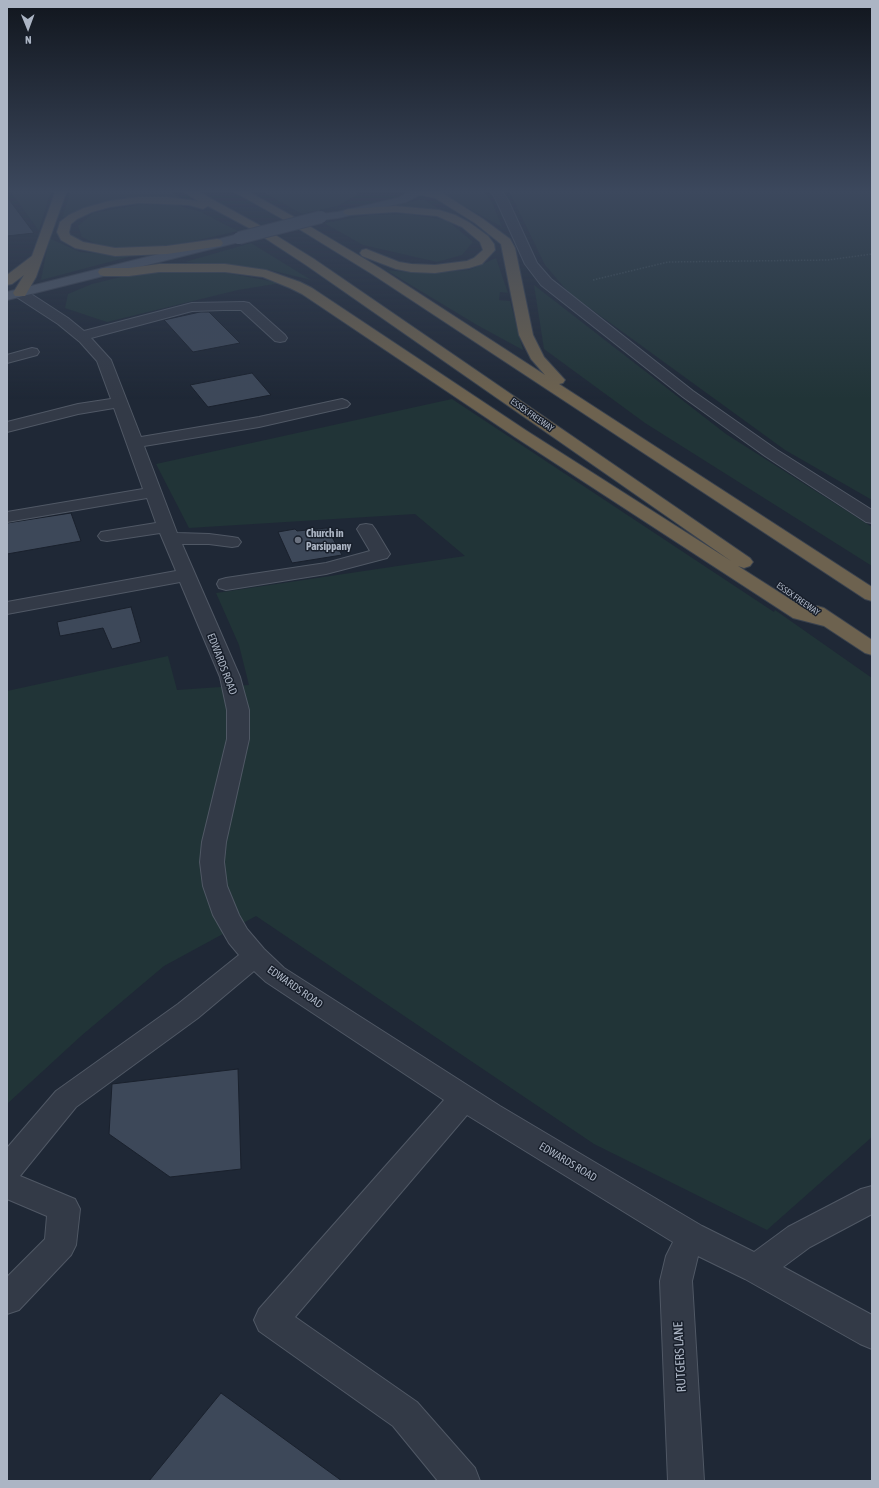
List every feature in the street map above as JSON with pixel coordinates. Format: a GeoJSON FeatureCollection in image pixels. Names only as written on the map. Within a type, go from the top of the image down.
{"type":"FeatureCollection","features":[{"type":"Feature","properties":{"kind":"highway"},"geometry":{"type":"LineString","coordinates":[[7,280],[26,268],[33,259]]}},
{"type":"Feature","properties":{"kind":"highway"},"geometry":{"type":"LineString","coordinates":[[20,293],[30,278],[37,259]]}},
{"type":"Feature","properties":{"kind":"highway","name":"ESSEX FREEWAY"},"geometry":{"type":"LineString","coordinates":[[306,259],[829,621],[872,649]]}},
{"type":"Feature","properties":{"kind":"highway"},"geometry":{"type":"LineString","coordinates":[[357,259],[872,595]]}},
{"type":"Feature","properties":{"kind":"highway"},"geometry":{"type":"LineString","coordinates":[[382,259],[402,266],[421,269],[459,266],[480,259]]}},
{"type":"Feature","properties":{"kind":"highway"},"geometry":{"type":"LineString","coordinates":[[511,259],[526,335],[531,346],[548,371],[599,417]]}},
{"type":"Feature","properties":{"kind":"highway"},"geometry":{"type":"LineString","coordinates":[[104,272],[129,272],[159,268],[185,267],[225,268],[266,274],[295,285],[307,291],[528,438],[800,614],[829,621]]}},
{"type":"Feature","properties":{"kind":"main road"},"geometry":{"type":"LineString","coordinates":[[7,296],[153,259]]}},
{"type":"Feature","properties":{"kind":"street"},"geometry":{"type":"LineString","coordinates":[[529,259],[537,273],[555,289],[688,394],[771,453],[872,518]]}},
{"type":"Feature","properties":{"kind":"street"},"geometry":{"type":"LineString","coordinates":[[41,307],[45,303],[46,296],[56,284]]}},
{"type":"Feature","properties":{"kind":"street","name":"EDWARDS ROAD"},"geometry":{"type":"LineString","coordinates":[[20,293],[63,321],[82,336],[104,360],[168,532],[230,678],[238,710],[238,739],[214,842],[212,862],[215,886],[226,915],[238,936],[255,956],[275,975],[464,1098],[691,1236],[756,1269],[872,1333]]}},
{"type":"Feature","properties":{"kind":"street"},"geometry":{"type":"LineString","coordinates":[[82,336],[192,307],[244,306],[280,338]]}},
{"type":"Feature","properties":{"kind":"street"},"geometry":{"type":"LineString","coordinates":[[7,350],[27,349],[7,359]]}},
{"type":"Feature","properties":{"kind":"street"},"geometry":{"type":"LineString","coordinates":[[7,427],[78,409],[120,402]]}},
{"type":"Feature","properties":{"kind":"street"},"geometry":{"type":"LineString","coordinates":[[134,443],[259,422],[342,404]]}},
{"type":"Feature","properties":{"kind":"street"},"geometry":{"type":"LineString","coordinates":[[7,517],[153,492]]}},
{"type":"Feature","properties":{"kind":"street"},"geometry":{"type":"LineString","coordinates":[[7,608],[189,584],[226,584],[326,568],[381,554],[366,529]]}},
{"type":"Feature","properties":{"kind":"street"},"geometry":{"type":"LineString","coordinates":[[107,536],[168,532],[232,542]]}},
{"type":"Feature","properties":{"kind":"street"},"geometry":{"type":"LineString","coordinates":[[226,584],[243,569]]}},
{"type":"Feature","properties":{"kind":"street"},"geometry":{"type":"LineString","coordinates":[[7,1170],[66,1099],[188,1011],[255,956]]}},
{"type":"Feature","properties":{"kind":"street"},"geometry":{"type":"LineString","coordinates":[[462,1481],[405,1414],[271,1320],[464,1098]]}},
{"type":"Feature","properties":{"kind":"street"},"geometry":{"type":"LineString","coordinates":[[7,1185],[64,1209],[60,1245],[7,1298]]}},
{"type":"Feature","properties":{"kind":"street"},"geometry":{"type":"LineString","coordinates":[[756,1269],[799,1237],[872,1199]]}},
{"type":"Feature","properties":{"kind":"street","name":"RUTGERS LANE"},"geometry":{"type":"LineString","coordinates":[[686,1481],[676,1281],[682,1256],[691,1236]]}},
{"type":"Feature","properties":{"kind":"path"},"geometry":{"type":"LineString","coordinates":[[593,280],[668,262],[832,259]]}},
{"type":"Feature","properties":{"kind":"green space"},"geometry":{"type":"Polygon","coordinates":[[[45,259],[119,259],[41,280],[45,259]]]}},
{"type":"Feature","properties":{"kind":"green space"},"geometry":{"type":"Polygon","coordinates":[[[194,259],[278,259],[311,280],[270,270],[185,262],[194,259]]]}},
{"type":"Feature","properties":{"kind":"green space"},"geometry":{"type":"Polygon","coordinates":[[[426,259],[446,259],[437,262],[426,259]]]}},
{"type":"Feature","properties":{"kind":"green space"},"geometry":{"type":"Polygon","coordinates":[[[493,259],[496,259],[508,293],[500,292],[499,300],[510,301],[523,350],[477,325],[386,270],[420,273],[469,270],[493,259]]]}},
{"type":"Feature","properties":{"kind":"green space"},"geometry":{"type":"Polygon","coordinates":[[[542,259],[872,259],[872,500],[785,450],[569,293],[545,265],[542,259]]]}},
{"type":"Feature","properties":{"kind":"green space"},"geometry":{"type":"Polygon","coordinates":[[[185,270],[227,273],[281,283],[238,290],[107,322],[65,308],[68,294],[92,284],[137,273],[185,270]]]}},
{"type":"Feature","properties":{"kind":"green space"},"geometry":{"type":"Polygon","coordinates":[[[534,285],[726,434],[872,527],[872,566],[645,423],[544,349],[534,285]]]}},
{"type":"Feature","properties":{"kind":"green space"},"geometry":{"type":"Polygon","coordinates":[[[452,399],[774,612],[775,610],[872,678],[872,1137],[767,1230],[594,1144],[256,916],[164,966],[81,1036],[7,1104],[7,691],[168,656],[177,690],[249,685],[239,645],[216,593],[465,556],[415,514],[189,528],[156,464],[452,399]]]}},
{"type":"Feature","properties":{"kind":"building"},"geometry":{"type":"Polygon","coordinates":[[[200,312],[209,312],[240,343],[193,352],[164,320],[200,312]]]}},
{"type":"Feature","properties":{"kind":"building"},"geometry":{"type":"Polygon","coordinates":[[[252,373],[271,395],[208,407],[190,385],[252,373]]]}},
{"type":"Feature","properties":{"kind":"building"},"geometry":{"type":"Polygon","coordinates":[[[71,513],[81,541],[7,554],[7,523],[71,513]]]}},
{"type":"Feature","properties":{"kind":"building","name":"Church in Parsippany"},"geometry":{"type":"Polygon","coordinates":[[[327,528],[342,555],[292,563],[278,532],[295,529],[297,531],[327,528]]]}},
{"type":"Feature","properties":{"kind":"building"},"geometry":{"type":"Polygon","coordinates":[[[131,607],[141,642],[112,649],[103,628],[60,636],[57,622],[131,607]]]}},
{"type":"Feature","properties":{"kind":"building"},"geometry":{"type":"Polygon","coordinates":[[[238,1069],[241,1169],[170,1177],[109,1134],[112,1084],[238,1069]]]}},
{"type":"Feature","properties":{"kind":"building"},"geometry":{"type":"Polygon","coordinates":[[[221,1393],[342,1481],[149,1481],[221,1393]]]}},
{"type":"Feature","properties":{"kind":"place","name":"Church in Parsippany"},"geometry":{"type":"Point","coordinates":[298,540]}}]}
